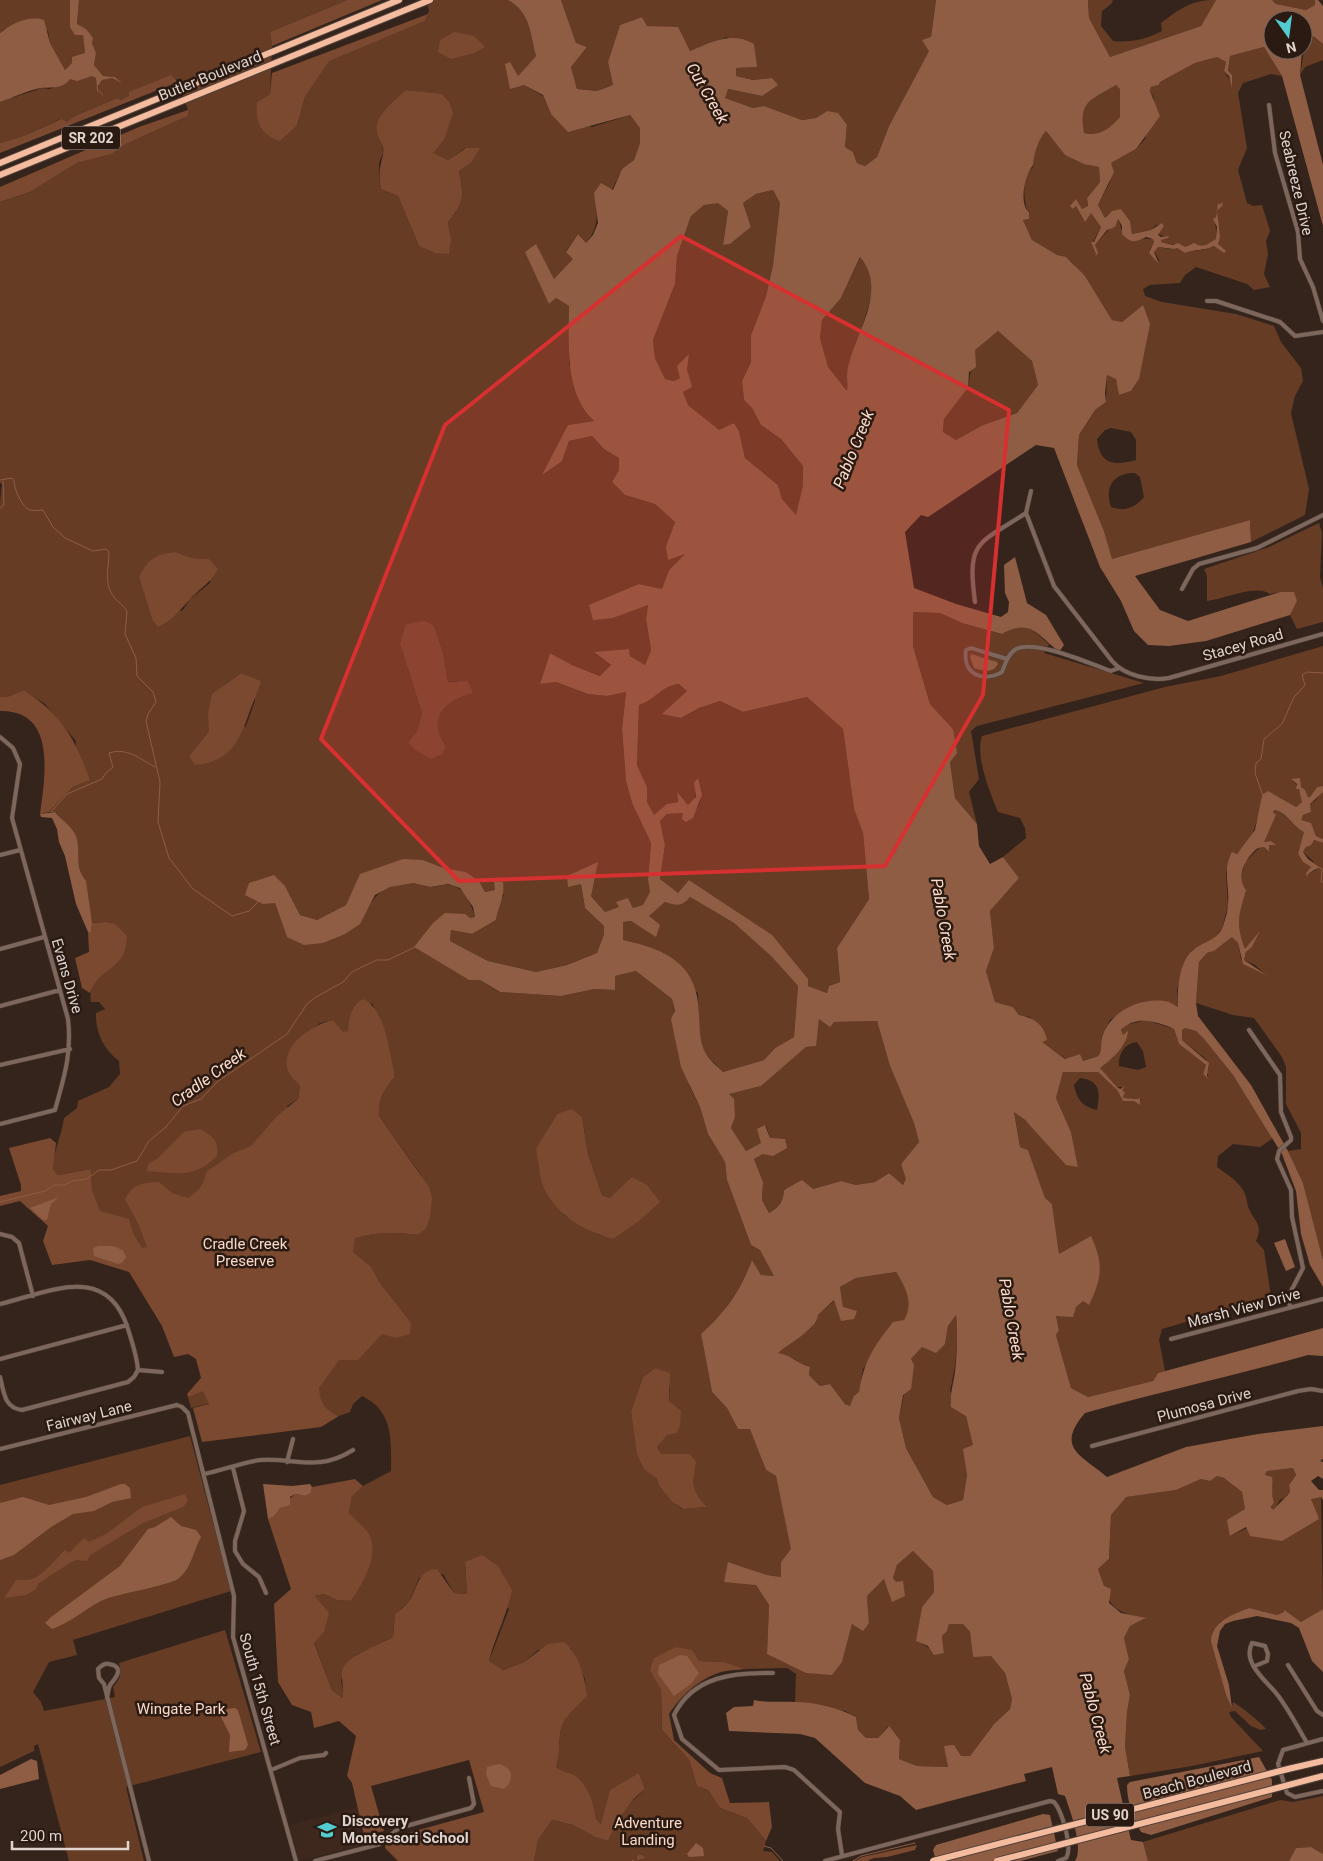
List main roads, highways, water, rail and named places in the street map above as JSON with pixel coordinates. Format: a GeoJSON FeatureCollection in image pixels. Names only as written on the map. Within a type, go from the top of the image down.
{"type":"FeatureCollection","features":[{"type":"Feature","properties":{"kind":"highway","name":"Butler Boulevard"},"geometry":{"type":"LineString","coordinates":[[0,163],[399,0]]}},
{"type":"Feature","properties":{"kind":"highway","name":"Butler Boulevard"},"geometry":{"type":"LineString","coordinates":[[0,175],[430,0]]}},
{"type":"Feature","properties":{"kind":"highway","name":"Beach Boulevard"},"geometry":{"type":"LineString","coordinates":[[933,1861],[1323,1761]]}},
{"type":"Feature","properties":{"kind":"highway","name":"US 90"},"geometry":{"type":"LineString","coordinates":[[996,1861],[1323,1776]]}},
{"type":"Feature","properties":{"kind":"water"},"geometry":{"type":"Polygon","coordinates":[[[70,0],[79,0],[77,24],[86,29],[93,38],[92,43],[96,53],[94,65],[103,76],[115,77],[122,83],[112,78],[102,80],[98,90],[102,93],[103,98],[101,93],[97,91],[96,78],[92,76],[77,81],[70,79],[61,86],[36,89],[0,102],[0,33],[10,26],[27,19],[44,20],[50,43],[65,70],[72,63],[72,57],[85,53],[83,35],[75,35],[70,27],[70,0]]]}},
{"type":"Feature","properties":{"kind":"water"},"geometry":{"type":"Polygon","coordinates":[[[508,0],[561,0],[576,43],[587,47],[571,67],[577,89],[597,91],[613,85],[608,62],[620,25],[642,17],[647,26],[678,27],[690,51],[722,39],[737,38],[746,40],[754,44],[757,67],[736,68],[736,76],[753,80],[772,78],[778,85],[762,96],[728,89],[725,98],[753,108],[764,106],[802,120],[816,118],[827,111],[838,113],[847,125],[845,147],[853,152],[857,163],[865,166],[877,157],[889,126],[929,51],[922,40],[931,37],[936,0],[1088,0],[1089,18],[1110,57],[1201,26],[1216,0],[1272,0],[1276,4],[1306,10],[1263,10],[1263,47],[1230,56],[1228,71],[1232,75],[1232,88],[1229,76],[1224,71],[1226,62],[1217,57],[1195,63],[1160,82],[1159,85],[1151,87],[1150,91],[1160,116],[1136,149],[1111,163],[1114,172],[1098,205],[1105,218],[1112,211],[1121,209],[1130,221],[1132,234],[1151,230],[1162,223],[1164,226],[1158,235],[1161,237],[1169,236],[1161,240],[1161,242],[1173,245],[1178,243],[1185,247],[1194,243],[1204,245],[1216,239],[1217,227],[1213,219],[1216,217],[1218,203],[1220,205],[1222,202],[1223,205],[1217,211],[1220,237],[1218,244],[1226,251],[1224,253],[1214,246],[1185,253],[1177,248],[1158,247],[1154,252],[1159,264],[1149,253],[1154,242],[1153,239],[1146,237],[1131,241],[1122,234],[1122,226],[1118,219],[1115,227],[1107,230],[1095,245],[1098,253],[1095,257],[1096,254],[1091,242],[1094,242],[1101,227],[1091,213],[1085,222],[1076,206],[1073,209],[1070,206],[1076,199],[1082,209],[1088,206],[1087,198],[1100,182],[1099,167],[1084,164],[1065,155],[1046,131],[1037,147],[1033,165],[1025,183],[1023,197],[1029,213],[1029,219],[1023,220],[1032,240],[1057,255],[1066,257],[1085,276],[1112,320],[1122,322],[1143,305],[1150,324],[1139,379],[1131,391],[1119,395],[1116,379],[1107,375],[1106,402],[1095,410],[1079,435],[1077,465],[1104,531],[1112,559],[1250,520],[1251,542],[1135,576],[1160,610],[1188,621],[1280,592],[1294,592],[1297,601],[1290,615],[1206,641],[1169,646],[1148,645],[1134,631],[1121,601],[1100,567],[1054,448],[1036,445],[928,517],[921,515],[905,532],[914,588],[956,604],[1001,617],[1008,612],[1009,602],[1005,593],[1004,565],[1015,557],[1027,603],[1046,615],[1064,645],[1059,652],[1039,635],[1027,628],[1012,629],[1002,634],[962,623],[940,613],[913,612],[913,646],[930,704],[953,729],[957,753],[950,762],[955,798],[977,824],[979,846],[990,864],[1003,857],[1019,878],[990,911],[994,948],[986,971],[995,1002],[1013,1007],[1019,1015],[1030,1018],[1038,1023],[1046,1035],[1047,1040],[1042,1042],[1065,1059],[1080,1054],[1083,1061],[1098,1056],[1102,1037],[1111,1020],[1135,1004],[1164,1001],[1178,1007],[1182,969],[1188,955],[1218,935],[1223,926],[1228,907],[1227,864],[1232,852],[1237,854],[1255,830],[1262,795],[1268,791],[1296,807],[1302,802],[1299,789],[1296,789],[1297,784],[1291,779],[1300,778],[1301,787],[1305,790],[1308,797],[1317,787],[1323,786],[1323,792],[1310,804],[1311,812],[1303,815],[1301,820],[1311,823],[1316,836],[1323,839],[1323,843],[1314,840],[1303,852],[1308,859],[1319,867],[1308,874],[1307,877],[1306,873],[1311,867],[1303,862],[1298,854],[1304,832],[1296,827],[1284,814],[1275,810],[1273,812],[1276,815],[1264,842],[1271,841],[1276,845],[1269,845],[1269,852],[1264,847],[1258,848],[1243,867],[1242,879],[1246,890],[1239,925],[1245,949],[1260,931],[1252,947],[1246,952],[1244,960],[1268,976],[1243,964],[1238,943],[1232,937],[1214,951],[1207,953],[1199,962],[1196,1003],[1198,1016],[1251,1085],[1288,1151],[1303,1183],[1323,1260],[1323,1287],[1310,1265],[1301,1234],[1296,1191],[1282,1154],[1233,1075],[1196,1031],[1185,1028],[1182,1030],[1182,1040],[1209,1063],[1207,1076],[1210,1080],[1203,1074],[1206,1065],[1179,1044],[1174,1029],[1153,1022],[1140,1021],[1133,1022],[1121,1030],[1123,1035],[1128,1031],[1125,1042],[1113,1057],[1100,1068],[1117,1087],[1120,1089],[1125,1086],[1122,1090],[1125,1093],[1124,1098],[1137,1099],[1145,1096],[1140,1099],[1140,1105],[1134,1101],[1123,1101],[1117,1090],[1098,1072],[1063,1072],[1056,1098],[1071,1132],[1078,1167],[1066,1165],[1025,1120],[1014,1112],[1020,1147],[1028,1150],[1045,1198],[1052,1204],[1059,1254],[1091,1236],[1100,1263],[1097,1287],[1089,1305],[1083,1301],[1076,1307],[1073,1317],[1056,1316],[1059,1330],[1056,1335],[1071,1388],[1088,1397],[1153,1381],[1158,1373],[1323,1328],[1323,1356],[1308,1355],[1085,1413],[1076,1425],[1072,1435],[1072,1443],[1075,1450],[1107,1477],[1186,1447],[1258,1434],[1323,1426],[1323,1459],[1320,1461],[1323,1462],[1323,1479],[1318,1476],[1311,1481],[1319,1490],[1323,1490],[1323,1500],[1321,1497],[1311,1499],[1319,1519],[1282,1541],[1250,1536],[1246,1527],[1230,1536],[1227,1520],[1245,1509],[1242,1492],[1224,1478],[1217,1476],[1210,1481],[1201,1479],[1176,1490],[1126,1497],[1111,1515],[1109,1559],[1098,1569],[1104,1586],[1111,1589],[1109,1603],[1121,1613],[1146,1618],[1130,1626],[1124,1638],[1129,1659],[1124,1671],[1130,1695],[1125,1747],[1130,1776],[1117,1778],[1131,1840],[1143,1842],[1148,1861],[1075,1861],[1078,1847],[1073,1819],[1065,1796],[1058,1794],[1052,1767],[1024,1774],[1026,1781],[916,1810],[900,1796],[865,1783],[815,1738],[800,1734],[729,1731],[726,1713],[734,1707],[753,1706],[754,1700],[818,1704],[856,1717],[858,1730],[866,1738],[878,1738],[889,1726],[900,1740],[899,1759],[917,1766],[948,1767],[944,1746],[954,1745],[961,1756],[970,1756],[994,1724],[1010,1709],[1012,1699],[1005,1673],[991,1656],[973,1657],[970,1632],[963,1624],[949,1624],[947,1631],[942,1636],[944,1653],[934,1655],[928,1646],[916,1641],[922,1607],[934,1592],[933,1571],[913,1551],[897,1565],[893,1578],[896,1582],[903,1581],[905,1596],[892,1602],[884,1579],[867,1596],[869,1623],[863,1631],[852,1624],[842,1662],[832,1675],[806,1673],[767,1654],[769,1605],[756,1585],[724,1582],[728,1562],[767,1575],[781,1577],[781,1562],[791,1549],[776,1476],[766,1470],[750,1429],[738,1429],[727,1408],[712,1392],[701,1334],[731,1300],[752,1260],[761,1275],[774,1276],[760,1250],[751,1245],[727,1180],[725,1162],[708,1134],[700,1107],[681,1067],[671,1019],[675,1011],[672,999],[636,971],[615,976],[615,990],[595,989],[561,996],[500,992],[480,980],[469,980],[414,947],[433,923],[445,913],[465,914],[470,918],[475,917],[473,907],[460,888],[448,884],[430,887],[413,883],[390,887],[375,895],[360,924],[345,934],[323,943],[304,945],[287,937],[275,903],[263,904],[245,895],[249,883],[274,875],[285,886],[300,915],[317,920],[346,905],[360,874],[403,859],[423,860],[444,868],[466,872],[479,881],[485,892],[495,890],[494,881],[503,882],[502,897],[496,920],[472,934],[451,930],[450,941],[488,961],[536,972],[567,965],[597,953],[604,934],[604,926],[585,908],[581,884],[568,887],[567,876],[598,862],[591,896],[605,912],[619,907],[616,902],[628,898],[633,908],[643,905],[650,892],[648,880],[651,843],[632,803],[626,781],[622,729],[626,692],[607,696],[588,694],[556,682],[540,684],[550,653],[572,665],[600,676],[611,665],[594,652],[629,649],[630,656],[645,665],[651,650],[646,619],[648,605],[613,618],[593,620],[589,605],[639,584],[662,589],[669,570],[685,554],[668,560],[666,546],[675,522],[655,504],[625,495],[612,482],[619,470],[619,458],[604,449],[592,436],[569,441],[562,461],[542,475],[568,425],[594,421],[584,410],[577,397],[573,382],[569,352],[569,306],[556,298],[549,304],[525,252],[536,244],[554,279],[573,259],[566,252],[578,234],[586,243],[593,235],[598,223],[594,193],[601,183],[613,190],[622,169],[634,160],[640,143],[640,128],[630,115],[568,132],[551,114],[543,95],[524,85],[510,89],[505,64],[510,62],[518,76],[536,56],[531,32],[521,11],[508,0]],[[1116,85],[1094,98],[1085,107],[1083,114],[1084,133],[1100,133],[1120,117],[1120,89],[1116,85]],[[773,190],[756,194],[743,203],[751,227],[730,244],[723,245],[728,211],[718,203],[704,205],[691,216],[677,256],[675,284],[653,340],[655,358],[665,379],[674,381],[680,378],[677,366],[689,354],[687,369],[692,387],[683,392],[688,405],[719,430],[734,423],[739,431],[745,458],[778,485],[782,499],[796,515],[803,485],[803,466],[781,439],[761,425],[752,408],[744,400],[742,381],[751,362],[751,335],[766,296],[773,265],[780,203],[773,190]],[[860,257],[841,298],[822,320],[820,338],[828,367],[847,391],[848,367],[871,297],[871,283],[868,270],[860,257]],[[998,331],[975,350],[976,367],[969,372],[968,388],[944,419],[943,432],[956,440],[983,425],[1017,413],[1038,385],[1032,361],[998,331]],[[679,684],[668,687],[639,705],[637,765],[647,787],[647,802],[654,815],[667,804],[678,802],[677,792],[688,805],[696,797],[694,783],[698,778],[702,795],[693,818],[686,822],[682,819],[683,813],[667,814],[660,821],[665,845],[660,879],[678,893],[689,880],[772,935],[808,979],[808,986],[827,993],[829,986],[840,982],[837,948],[869,899],[863,833],[854,809],[843,729],[807,697],[743,712],[720,701],[699,708],[681,718],[662,714],[687,691],[679,684]],[[690,897],[682,904],[676,905],[665,902],[649,916],[660,925],[656,937],[631,921],[623,922],[623,940],[667,955],[686,971],[693,983],[697,998],[703,1047],[706,1055],[723,1072],[764,1060],[775,1048],[794,1037],[798,986],[772,957],[734,923],[690,897]],[[819,1019],[816,1046],[806,1047],[761,1086],[729,1094],[734,1099],[735,1117],[731,1128],[746,1151],[761,1143],[757,1129],[765,1125],[770,1138],[785,1139],[787,1148],[773,1156],[763,1154],[754,1159],[763,1182],[762,1200],[769,1213],[780,1203],[784,1190],[802,1180],[813,1189],[841,1181],[856,1185],[875,1182],[889,1173],[903,1185],[906,1179],[901,1164],[919,1142],[914,1123],[890,1066],[877,1021],[834,1022],[830,1027],[819,1019]],[[896,1272],[856,1278],[840,1287],[843,1307],[857,1311],[854,1319],[841,1321],[834,1300],[818,1315],[813,1326],[808,1331],[778,1353],[810,1367],[809,1375],[820,1386],[830,1384],[845,1404],[850,1406],[854,1396],[859,1392],[864,1371],[871,1354],[893,1322],[904,1320],[908,1308],[906,1290],[896,1272]],[[956,1315],[948,1326],[945,1344],[936,1353],[922,1347],[911,1359],[914,1365],[911,1389],[903,1395],[899,1418],[906,1448],[933,1497],[947,1505],[963,1500],[967,1475],[963,1449],[973,1445],[966,1416],[951,1407],[957,1351],[956,1315]],[[1293,1468],[1267,1471],[1265,1475],[1272,1477],[1272,1496],[1274,1502],[1271,1507],[1273,1510],[1290,1492],[1289,1485],[1296,1475],[1293,1468]]]}},
{"type":"Feature","properties":{"kind":"water"},"geometry":{"type":"Polygon","coordinates":[[[1315,0],[1318,0],[1323,6],[1323,44],[1313,36],[1313,10],[1306,10],[1315,5],[1315,0]]]}},
{"type":"Feature","properties":{"kind":"water"},"geometry":{"type":"Polygon","coordinates":[[[1272,60],[1301,60],[1300,75],[1323,165],[1323,226],[1282,76],[1272,60]]]}},
{"type":"Feature","properties":{"kind":"water"},"geometry":{"type":"Polygon","coordinates":[[[971,654],[997,662],[998,664],[993,669],[984,671],[974,668],[970,657],[971,654]]]}},
{"type":"Feature","properties":{"kind":"water"},"geometry":{"type":"Polygon","coordinates":[[[55,812],[72,829],[76,836],[80,870],[86,881],[92,923],[91,932],[88,932],[76,904],[57,829],[52,818],[41,817],[40,814],[55,812]]]}},
{"type":"Feature","properties":{"kind":"water"},"geometry":{"type":"Polygon","coordinates":[[[59,1197],[51,1204],[47,1220],[43,1220],[30,1208],[59,1197]]]}},
{"type":"Feature","properties":{"kind":"water"},"geometry":{"type":"Polygon","coordinates":[[[1285,1239],[1295,1267],[1286,1271],[1274,1243],[1285,1239]]]}},
{"type":"Feature","properties":{"kind":"water"},"geometry":{"type":"Polygon","coordinates":[[[113,1246],[123,1250],[126,1257],[122,1263],[118,1264],[94,1256],[93,1248],[113,1246]]]}},
{"type":"Feature","properties":{"kind":"water"},"geometry":{"type":"Polygon","coordinates":[[[125,1484],[130,1488],[131,1498],[112,1502],[94,1511],[73,1514],[51,1527],[14,1555],[0,1560],[0,1503],[23,1497],[49,1505],[86,1497],[125,1484]]]}},
{"type":"Feature","properties":{"kind":"water"},"geometry":{"type":"Polygon","coordinates":[[[263,1484],[292,1486],[310,1484],[312,1487],[311,1493],[305,1496],[295,1494],[290,1497],[290,1505],[280,1508],[274,1516],[268,1519],[263,1484]]]}},
{"type":"Feature","properties":{"kind":"water"},"geometry":{"type":"Polygon","coordinates":[[[171,1517],[181,1526],[196,1530],[201,1537],[183,1575],[174,1581],[108,1598],[52,1629],[45,1623],[120,1566],[148,1529],[171,1517]]]}},
{"type":"Feature","properties":{"kind":"water"},"geometry":{"type":"Polygon","coordinates":[[[1249,1608],[1277,1615],[1284,1612],[1284,1610],[1301,1622],[1323,1609],[1323,1672],[1312,1661],[1299,1628],[1291,1623],[1257,1616],[1225,1624],[1220,1631],[1217,1646],[1229,1685],[1232,1708],[1226,1695],[1211,1642],[1212,1635],[1224,1620],[1249,1608]]]}},
{"type":"Feature","properties":{"kind":"water"},"geometry":{"type":"Polygon","coordinates":[[[680,1655],[687,1656],[699,1673],[691,1684],[674,1696],[658,1674],[659,1665],[680,1655]]]}},
{"type":"Feature","properties":{"kind":"water"},"geometry":{"type":"Polygon","coordinates":[[[235,1708],[238,1710],[248,1745],[245,1750],[229,1752],[230,1735],[220,1715],[228,1709],[235,1708]]]}},
{"type":"Feature","properties":{"kind":"water"},"geometry":{"type":"Polygon","coordinates":[[[1259,1757],[1272,1780],[1272,1797],[1151,1835],[1141,1832],[1129,1803],[1127,1785],[1130,1782],[1259,1757]]]}},
{"type":"Feature","properties":{"kind":"water"},"geometry":{"type":"Polygon","coordinates":[[[31,1759],[37,1761],[39,1779],[0,1789],[0,1775],[31,1759]]]}},
{"type":"Feature","properties":{"kind":"water"},"geometry":{"type":"Polygon","coordinates":[[[499,1764],[507,1768],[511,1774],[510,1782],[504,1789],[491,1786],[486,1774],[487,1767],[499,1764]]]}},
{"type":"Feature","properties":{"kind":"water"},"geometry":{"type":"Polygon","coordinates":[[[1043,1814],[1050,1815],[1058,1851],[1020,1861],[936,1861],[933,1850],[936,1845],[1043,1814]]]}},
{"type":"Feature","properties":{"kind":"water"},"geometry":{"type":"Polygon","coordinates":[[[696,1843],[703,1848],[704,1856],[689,1857],[687,1854],[696,1843]]]}},
{"type":"Feature","properties":{"kind":"water"},"geometry":{"type":"Polygon","coordinates":[[[1311,1847],[1323,1854],[1323,1861],[1289,1861],[1296,1848],[1311,1847]]]}},
{"type":"Feature","properties":{"kind":"waterway"},"geometry":{"type":"LineString","coordinates":[[0,480],[12,478],[24,505],[30,510],[43,510],[53,527],[65,538],[93,551],[106,549],[109,552],[107,575],[109,586],[114,597],[127,611],[125,634],[136,658],[137,676],[153,692],[156,702],[146,721],[160,782],[158,822],[169,858],[193,889],[232,916],[249,911],[259,901]]}},
{"type":"Feature","properties":{"kind":"waterway"},"geometry":{"type":"LineString","coordinates":[[0,508],[4,505],[3,481]]}},
{"type":"Feature","properties":{"kind":"waterway"},"geometry":{"type":"LineString","coordinates":[[1263,796],[1255,773],[1256,763],[1261,759],[1264,739],[1282,724],[1294,697],[1305,685],[1302,675],[1307,672],[1323,673]]}},
{"type":"Feature","properties":{"kind":"waterway"},"geometry":{"type":"LineString","coordinates":[[51,812],[67,794],[102,779],[113,767],[109,753],[128,753],[139,757],[155,767]]}},
{"type":"Feature","properties":{"kind":"waterway"},"geometry":{"type":"LineString","coordinates":[[1318,867],[1322,869],[1321,882],[1323,882]]}},
{"type":"Feature","properties":{"kind":"waterway","name":"Cradle Creek"},"geometry":{"type":"LineString","coordinates":[[0,1202],[45,1191],[54,1185],[65,1185],[72,1181],[87,1179],[99,1170],[111,1170],[137,1161],[149,1141],[166,1127],[183,1106],[201,1099],[217,1082],[287,1034],[307,1004],[316,997],[343,982],[352,972],[377,960],[388,960],[415,947]]}},
{"type":"Feature","properties":{"kind":"waterway"},"geometry":{"type":"LineString","coordinates":[[853,1861],[861,1856],[915,1843]]}},
{"type":"Feature","properties":{"kind":"waterway"},"geometry":{"type":"LineString","coordinates":[[764,1846],[771,1848],[783,1861]]}},
{"type":"Feature","properties":{"kind":"waterway"},"geometry":{"type":"LineString","coordinates":[[642,1856],[638,1856],[638,1859],[644,1857]]}},
{"type":"Feature","properties":{"kind":"place","name":"Discovery Montessori School"},"geometry":{"type":"Point","coordinates":[327,1830]}},
{"type":"Feature","properties":{"kind":"water label","name":"Cut Creek"},"geometry":{"type":"Point","coordinates":[708,93]}},
{"type":"Feature","properties":{"kind":"water label","name":"Pablo Creek"},"geometry":{"type":"Point","coordinates":[853,449]}},
{"type":"Feature","properties":{"kind":"water label","name":"Pablo Creek"},"geometry":{"type":"Point","coordinates":[944,919]}},
{"type":"Feature","properties":{"kind":"water label","name":"Pablo Creek"},"geometry":{"type":"Point","coordinates":[1012,1319]}},
{"type":"Feature","properties":{"kind":"water label","name":"Pablo Creek"},"geometry":{"type":"Point","coordinates":[1096,1713]}},
{"type":"Feature","properties":{"kind":"park label","name":"Cradle Creek Preserve"},"geometry":{"type":"Point","coordinates":[245,1252]}},
{"type":"Feature","properties":{"kind":"park label","name":"Wingate Park"},"geometry":{"type":"Point","coordinates":[181,1709]}},
{"type":"Feature","properties":{"kind":"park label","name":"Adventure Landing"},"geometry":{"type":"Point","coordinates":[648,1832]}}]}
